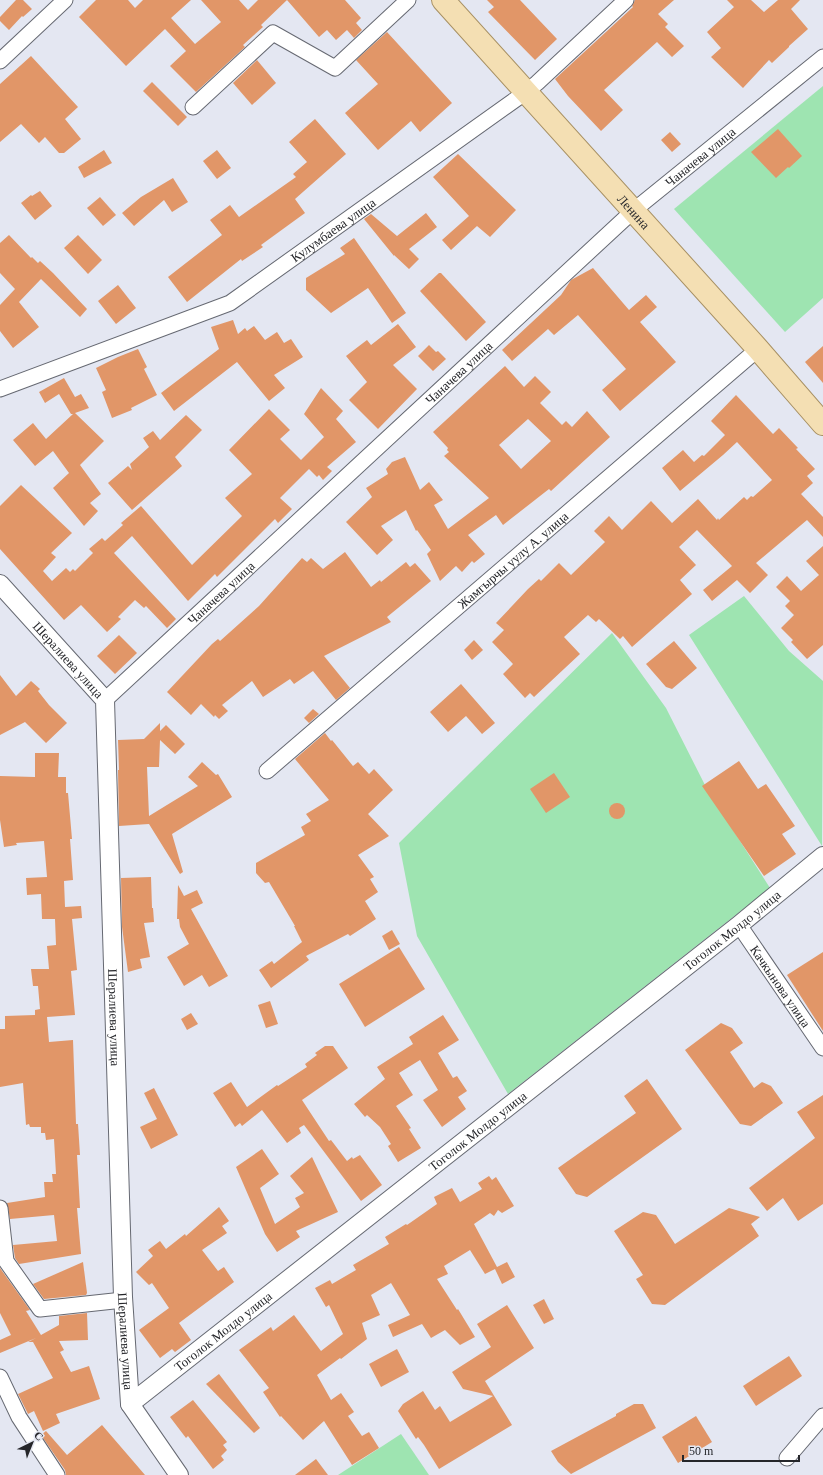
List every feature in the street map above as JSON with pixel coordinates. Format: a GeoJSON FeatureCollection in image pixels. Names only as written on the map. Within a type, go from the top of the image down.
{"type":"FeatureCollection","features":[{"type":"Feature","properties":{"kind":"main road","name":"Ленина"},"geometry":{"type":"LineString","coordinates":[[443,0],[758,349],[823,424]]}},
{"type":"Feature","properties":{"kind":"street"},"geometry":{"type":"LineString","coordinates":[[0,60],[65,0]]}},
{"type":"Feature","properties":{"kind":"street"},"geometry":{"type":"LineString","coordinates":[[193,107],[273,33],[335,68],[408,0]]}},
{"type":"Feature","properties":{"kind":"street","name":"Кулумбаева улица"},"geometry":{"type":"LineString","coordinates":[[0,389],[230,303],[526,92],[626,0]]}},
{"type":"Feature","properties":{"kind":"street","name":"Чаначева улица"},"geometry":{"type":"LineString","coordinates":[[105,700],[633,211],[823,57]]}},
{"type":"Feature","properties":{"kind":"street","name":"Жамгырчы уулу А. улица"},"geometry":{"type":"LineString","coordinates":[[267,771],[758,349]]}},
{"type":"Feature","properties":{"kind":"street","name":"Шералиева улица"},"geometry":{"type":"LineString","coordinates":[[0,584],[105,700],[123,1300],[130,1404],[179,1475]]}},
{"type":"Feature","properties":{"kind":"street","name":"Тоголок Молдо улица"},"geometry":{"type":"LineString","coordinates":[[130,1404],[739,925],[823,856]]}},
{"type":"Feature","properties":{"kind":"street","name":"Качкынова улица"},"geometry":{"type":"LineString","coordinates":[[739,925],[823,1048]]}},
{"type":"Feature","properties":{"kind":"street"},"geometry":{"type":"LineString","coordinates":[[0,1208],[6,1261],[40,1309],[123,1300]]}},
{"type":"Feature","properties":{"kind":"street"},"geometry":{"type":"LineString","coordinates":[[0,1377],[19,1416],[57,1475]]}},
{"type":"Feature","properties":{"kind":"street"},"geometry":{"type":"LineString","coordinates":[[787,1458],[823,1416]]}},
{"type":"Feature","properties":{"kind":"green space"},"geometry":{"type":"Polygon","coordinates":[[[823,86],[823,298],[785,332],[674,209],[823,86]]]}},
{"type":"Feature","properties":{"kind":"green space"},"geometry":{"type":"Polygon","coordinates":[[[744,596],[789,651],[823,681],[822,846],[689,635],[744,596]]]}},
{"type":"Feature","properties":{"kind":"green space"},"geometry":{"type":"Polygon","coordinates":[[[612,633],[666,708],[708,791],[770,888],[508,1094],[417,936],[399,843],[612,633]]]}},
{"type":"Feature","properties":{"kind":"green space"},"geometry":{"type":"Polygon","coordinates":[[[401,1434],[429,1475],[338,1475],[401,1434]]]}},
{"type":"Feature","properties":{"kind":"building"},"geometry":{"type":"Polygon","coordinates":[[[16,0],[23,0],[32,9],[23,17],[22,16],[9,30],[0,21],[0,17],[16,0]]]}},
{"type":"Feature","properties":{"kind":"building"},"geometry":{"type":"Polygon","coordinates":[[[96,0],[128,0],[135,8],[143,0],[191,0],[171,18],[195,44],[221,22],[201,0],[239,0],[248,10],[258,0],[287,0],[261,25],[263,27],[243,45],[245,47],[196,92],[170,66],[186,51],[165,29],[126,66],[79,17],[96,0]]]}},
{"type":"Feature","properties":{"kind":"building"},"geometry":{"type":"Polygon","coordinates":[[[287,0],[345,0],[361,18],[356,23],[362,30],[354,38],[347,30],[336,40],[327,30],[319,37],[287,0]]]}},
{"type":"Feature","properties":{"kind":"building"},"geometry":{"type":"Polygon","coordinates":[[[487,0],[520,0],[557,39],[535,60],[488,12],[494,7],[487,0]]]}},
{"type":"Feature","properties":{"kind":"building"},"geometry":{"type":"Polygon","coordinates":[[[635,0],[674,0],[658,14],[668,24],[665,27],[684,46],[672,57],[657,42],[604,90],[623,110],[601,131],[568,96],[555,79],[633,7],[632,6],[635,0]]]}},
{"type":"Feature","properties":{"kind":"building"},"geometry":{"type":"Polygon","coordinates":[[[727,0],[751,0],[764,12],[778,0],[800,0],[791,9],[808,29],[772,63],[769,60],[743,88],[711,57],[721,48],[707,32],[734,7],[727,0]]]}},
{"type":"Feature","properties":{"kind":"building"},"geometry":{"type":"Polygon","coordinates":[[[387,32],[452,103],[420,132],[411,121],[378,150],[345,113],[378,84],[356,60],[387,32]]]}},
{"type":"Feature","properties":{"kind":"building"},"geometry":{"type":"Polygon","coordinates":[[[31,56],[78,107],[65,119],[81,139],[64,153],[59,153],[45,137],[39,143],[21,124],[0,142],[0,84],[31,56]]]}},
{"type":"Feature","properties":{"kind":"building"},"geometry":{"type":"Polygon","coordinates":[[[257,60],[276,83],[252,105],[233,83],[257,60]]]}},
{"type":"Feature","properties":{"kind":"building"},"geometry":{"type":"Polygon","coordinates":[[[152,82],[187,117],[178,126],[143,91],[152,82]]]}},
{"type":"Feature","properties":{"kind":"building"},"geometry":{"type":"Polygon","coordinates":[[[315,119],[346,154],[295,199],[305,213],[261,245],[263,247],[242,261],[241,259],[187,302],[168,277],[222,235],[210,220],[230,205],[239,217],[296,177],[293,174],[307,162],[289,142],[315,119]]]}},
{"type":"Feature","properties":{"kind":"building"},"geometry":{"type":"Polygon","coordinates":[[[778,129],[802,156],[776,178],[751,152],[778,129]]]}},
{"type":"Feature","properties":{"kind":"building"},"geometry":{"type":"Polygon","coordinates":[[[670,132],[681,144],[672,152],[661,140],[670,132]]]}},
{"type":"Feature","properties":{"kind":"building"},"geometry":{"type":"Polygon","coordinates":[[[104,150],[112,163],[84,178],[78,167],[104,150]]]}},
{"type":"Feature","properties":{"kind":"building"},"geometry":{"type":"Polygon","coordinates":[[[217,150],[231,168],[217,179],[203,161],[217,150]]]}},
{"type":"Feature","properties":{"kind":"building"},"geometry":{"type":"Polygon","coordinates":[[[458,154],[516,210],[490,237],[477,226],[451,250],[442,240],[469,216],[433,177],[458,154]]]}},
{"type":"Feature","properties":{"kind":"building"},"geometry":{"type":"Polygon","coordinates":[[[173,178],[188,202],[172,212],[164,200],[134,226],[122,213],[141,197],[173,178]]]}},
{"type":"Feature","properties":{"kind":"building"},"geometry":{"type":"Polygon","coordinates":[[[40,191],[52,206],[35,220],[21,203],[31,195],[32,196],[40,191]]]}},
{"type":"Feature","properties":{"kind":"building"},"geometry":{"type":"Polygon","coordinates":[[[100,197],[116,215],[103,226],[87,208],[100,197]]]}},
{"type":"Feature","properties":{"kind":"building"},"geometry":{"type":"Polygon","coordinates":[[[426,213],[437,227],[409,249],[419,259],[409,269],[394,256],[364,219],[371,214],[397,236],[426,213]]]}},
{"type":"Feature","properties":{"kind":"building"},"geometry":{"type":"Polygon","coordinates":[[[9,235],[31,258],[32,257],[38,263],[40,261],[53,273],[87,309],[80,317],[41,279],[19,302],[39,327],[13,348],[0,331],[0,305],[15,289],[0,273],[0,243],[9,235]]]}},
{"type":"Feature","properties":{"kind":"building"},"geometry":{"type":"Polygon","coordinates":[[[78,235],[102,260],[88,274],[64,248],[78,235]]]}},
{"type":"Feature","properties":{"kind":"building"},"geometry":{"type":"Polygon","coordinates":[[[354,238],[406,313],[392,323],[368,288],[331,313],[306,290],[306,278],[345,254],[340,248],[354,238]]]}},
{"type":"Feature","properties":{"kind":"building"},"geometry":{"type":"Polygon","coordinates":[[[593,268],[629,310],[646,295],[657,307],[640,322],[676,362],[620,411],[602,390],[626,369],[578,315],[554,335],[548,329],[512,361],[502,350],[561,295],[571,280],[593,268]]]}},
{"type":"Feature","properties":{"kind":"building"},"geometry":{"type":"Polygon","coordinates":[[[439,273],[441,273],[486,322],[466,341],[420,291],[439,273]]]}},
{"type":"Feature","properties":{"kind":"building"},"geometry":{"type":"Polygon","coordinates":[[[118,285],[136,308],[116,324],[98,301],[118,285]]]}},
{"type":"Feature","properties":{"kind":"building"},"geometry":{"type":"Polygon","coordinates":[[[233,320],[238,334],[245,328],[247,331],[254,326],[265,340],[277,332],[284,343],[291,339],[303,357],[274,375],[285,388],[269,401],[237,362],[174,411],[161,393],[219,349],[211,327],[233,320]]]}},
{"type":"Feature","properties":{"kind":"building"},"geometry":{"type":"Polygon","coordinates":[[[398,324],[416,347],[393,365],[417,389],[378,429],[349,400],[367,382],[346,356],[367,340],[371,345],[398,324]]]}},
{"type":"Feature","properties":{"kind":"building"},"geometry":{"type":"Polygon","coordinates":[[[429,345],[446,359],[433,371],[418,356],[429,345]]]}},
{"type":"Feature","properties":{"kind":"building"},"geometry":{"type":"Polygon","coordinates":[[[823,346],[823,383],[805,362],[823,346]]]}},
{"type":"Feature","properties":{"kind":"building"},"geometry":{"type":"Polygon","coordinates":[[[138,349],[147,367],[144,369],[157,395],[131,408],[132,410],[112,418],[102,392],[106,390],[96,368],[138,349]]]}},
{"type":"Feature","properties":{"kind":"building"},"geometry":{"type":"Polygon","coordinates":[[[505,366],[524,387],[535,376],[551,392],[540,403],[562,425],[566,421],[572,427],[587,411],[610,437],[551,491],[549,489],[503,525],[496,515],[468,535],[485,554],[474,563],[472,561],[462,572],[456,566],[440,581],[427,554],[431,550],[417,530],[416,531],[406,510],[381,526],[393,540],[377,555],[346,522],[372,497],[366,488],[388,474],[386,469],[392,462],[405,457],[420,490],[429,482],[443,500],[434,505],[448,529],[489,498],[444,456],[449,452],[447,450],[448,448],[433,432],[505,366]],[[528,419],[499,445],[521,469],[551,441],[528,419]]]}},
{"type":"Feature","properties":{"kind":"building"},"geometry":{"type":"Polygon","coordinates":[[[64,378],[75,397],[81,394],[89,408],[75,413],[104,441],[80,465],[101,494],[90,503],[98,511],[84,526],[53,488],[69,473],[53,451],[35,466],[13,440],[33,423],[46,439],[73,414],[71,414],[59,394],[45,403],[39,392],[64,378]]]}},
{"type":"Feature","properties":{"kind":"building"},"geometry":{"type":"Polygon","coordinates":[[[321,388],[343,411],[336,419],[356,442],[327,467],[332,471],[323,480],[319,475],[317,477],[309,469],[280,498],[292,509],[278,523],[275,519],[217,577],[215,574],[188,601],[132,536],[114,553],[176,619],[167,628],[146,606],[144,608],[135,600],[118,617],[121,619],[107,632],[81,605],[64,620],[0,549],[0,506],[21,485],[72,533],[51,553],[56,557],[43,571],[52,581],[66,568],[70,572],[73,569],[75,571],[93,553],[89,549],[102,538],[105,541],[123,525],[121,523],[141,506],[192,565],[242,516],[225,498],[252,474],[229,450],[269,409],[290,430],[280,439],[301,460],[324,437],[304,414],[321,388]]]}},
{"type":"Feature","properties":{"kind":"building"},"geometry":{"type":"Polygon","coordinates":[[[736,395],[773,434],[779,428],[815,469],[807,476],[813,483],[801,494],[823,517],[823,537],[807,520],[756,563],[768,575],[750,593],[737,580],[712,601],[703,590],[732,566],[697,530],[679,547],[696,565],[680,580],[692,594],[632,647],[623,636],[620,639],[599,619],[596,622],[588,615],[564,637],[580,654],[534,697],[530,693],[525,698],[503,674],[513,664],[492,642],[504,630],[496,623],[528,589],[539,579],[541,581],[559,563],[571,575],[605,542],[594,531],[609,516],[622,530],[651,501],[672,523],[698,499],[717,520],[718,518],[719,520],[744,497],[747,500],[751,496],[753,497],[772,480],[737,442],[680,491],[662,468],[683,450],[694,462],[702,455],[704,456],[725,435],[711,421],[736,395]]]}},
{"type":"Feature","properties":{"kind":"building"},"geometry":{"type":"Polygon","coordinates":[[[186,415],[202,430],[175,457],[182,466],[132,510],[108,483],[128,466],[132,470],[130,464],[149,447],[143,438],[153,431],[160,440],[186,415]]]}},
{"type":"Feature","properties":{"kind":"building"},"geometry":{"type":"Polygon","coordinates":[[[823,546],[823,645],[807,659],[791,642],[793,640],[781,628],[794,615],[785,606],[790,601],[776,587],[787,576],[801,591],[819,575],[806,561],[823,546]]]}},
{"type":"Feature","properties":{"kind":"building"},"geometry":{"type":"Polygon","coordinates":[[[345,552],[371,587],[380,580],[381,582],[406,562],[410,567],[415,563],[431,581],[387,617],[391,622],[324,656],[350,688],[336,700],[313,671],[294,684],[290,679],[263,697],[252,681],[222,705],[228,711],[219,719],[215,715],[214,717],[201,704],[191,715],[167,692],[212,644],[218,639],[220,641],[259,606],[302,558],[307,562],[311,558],[323,569],[345,552]]]}},
{"type":"Feature","properties":{"kind":"building"},"geometry":{"type":"Polygon","coordinates":[[[119,635],[137,653],[115,674],[97,656],[119,635]]]}},
{"type":"Feature","properties":{"kind":"building"},"geometry":{"type":"Polygon","coordinates":[[[474,640],[483,650],[472,660],[464,650],[474,640]]]}},
{"type":"Feature","properties":{"kind":"building"},"geometry":{"type":"Polygon","coordinates":[[[674,641],[697,668],[672,689],[666,687],[646,664],[674,641]]]}},
{"type":"Feature","properties":{"kind":"building"},"geometry":{"type":"Polygon","coordinates":[[[0,675],[16,696],[31,681],[40,689],[38,691],[49,705],[67,723],[46,743],[25,722],[0,735],[0,675]]]}},
{"type":"Feature","properties":{"kind":"building"},"geometry":{"type":"Polygon","coordinates":[[[461,684],[495,723],[482,734],[466,716],[448,732],[430,712],[461,684]]]}},
{"type":"Feature","properties":{"kind":"building"},"geometry":{"type":"Polygon","coordinates":[[[313,709],[319,714],[309,723],[304,718],[313,709]]]}},
{"type":"Feature","properties":{"kind":"building"},"geometry":{"type":"Polygon","coordinates":[[[160,723],[160,731],[166,725],[185,744],[175,754],[160,740],[159,767],[147,767],[149,816],[198,786],[188,777],[202,762],[216,775],[218,774],[232,797],[172,834],[183,872],[180,874],[149,824],[119,826],[118,740],[144,739],[160,723]]]}},
{"type":"Feature","properties":{"kind":"building"},"geometry":{"type":"Polygon","coordinates":[[[325,733],[353,766],[358,762],[369,774],[374,769],[393,790],[368,814],[389,836],[358,855],[374,877],[370,879],[378,892],[365,901],[376,919],[350,936],[348,934],[306,956],[309,960],[271,988],[259,970],[272,961],[274,964],[302,942],[295,926],[269,882],[265,883],[256,873],[256,863],[305,835],[301,827],[311,821],[306,814],[329,800],[295,759],[325,733]]]}},
{"type":"Feature","properties":{"kind":"building"},"geometry":{"type":"Polygon","coordinates":[[[35,753],[59,753],[58,777],[66,777],[66,793],[68,793],[72,839],[70,839],[73,880],[64,881],[65,907],[81,906],[82,918],[72,919],[77,970],[71,971],[75,1015],[47,1017],[49,1042],[73,1040],[76,1124],[78,1124],[80,1155],[77,1155],[80,1208],[77,1208],[81,1254],[19,1264],[15,1258],[13,1245],[57,1241],[54,1215],[10,1219],[7,1203],[45,1197],[44,1182],[53,1182],[52,1174],[56,1174],[54,1139],[46,1140],[45,1133],[41,1133],[41,1127],[30,1127],[29,1124],[26,1125],[23,1083],[0,1087],[0,1029],[5,1029],[5,1016],[35,1015],[35,1010],[40,1009],[38,986],[33,986],[31,969],[49,969],[47,946],[56,945],[55,919],[42,919],[41,894],[27,895],[26,878],[47,877],[44,841],[16,843],[17,845],[4,847],[0,820],[0,776],[35,777],[35,753]]]}},
{"type":"Feature","properties":{"kind":"building"},"geometry":{"type":"Polygon","coordinates":[[[739,761],[758,789],[766,784],[795,826],[782,834],[796,854],[764,876],[702,786],[739,761]]]}},
{"type":"Feature","properties":{"kind":"building"},"geometry":{"type":"Polygon","coordinates":[[[554,773],[570,797],[546,813],[530,789],[554,773]]]}},
{"type":"Feature","properties":{"kind":"building"},"geometry":{"type":"Polygon","coordinates":[[[614,803],[620,803],[625,808],[623,817],[620,819],[614,819],[609,814],[609,808],[614,803]]]}},
{"type":"Feature","properties":{"kind":"building"},"geometry":{"type":"Polygon","coordinates":[[[151,877],[154,922],[144,923],[150,957],[140,959],[142,968],[128,972],[122,927],[121,878],[151,877]]]}},
{"type":"Feature","properties":{"kind":"building"},"geometry":{"type":"Polygon","coordinates":[[[178,885],[184,896],[197,890],[203,903],[191,909],[228,976],[209,987],[202,975],[184,986],[167,957],[189,944],[180,927],[179,919],[177,919],[178,885]]]}},
{"type":"Feature","properties":{"kind":"building"},"geometry":{"type":"Polygon","coordinates":[[[392,930],[400,944],[389,950],[382,936],[392,930]]]}},
{"type":"Feature","properties":{"kind":"building"},"geometry":{"type":"Polygon","coordinates":[[[399,947],[425,989],[365,1027],[339,984],[399,947]]]}},
{"type":"Feature","properties":{"kind":"building"},"geometry":{"type":"Polygon","coordinates":[[[823,952],[823,1031],[787,975],[823,952]]]}},
{"type":"Feature","properties":{"kind":"building"},"geometry":{"type":"Polygon","coordinates":[[[270,1001],[278,1024],[266,1028],[258,1005],[270,1001]]]}},
{"type":"Feature","properties":{"kind":"building"},"geometry":{"type":"Polygon","coordinates":[[[191,1013],[198,1024],[187,1030],[181,1019],[191,1013]]]}},
{"type":"Feature","properties":{"kind":"building"},"geometry":{"type":"Polygon","coordinates":[[[443,1015],[459,1040],[438,1053],[453,1078],[457,1076],[467,1091],[458,1097],[466,1109],[442,1127],[423,1100],[438,1090],[420,1060],[399,1073],[413,1095],[396,1106],[411,1128],[409,1129],[421,1148],[398,1162],[388,1146],[391,1144],[380,1127],[367,1115],[365,1117],[354,1104],[385,1079],[377,1067],[413,1044],[409,1037],[443,1015]]]}},
{"type":"Feature","properties":{"kind":"building"},"geometry":{"type":"Polygon","coordinates":[[[721,1023],[732,1028],[743,1043],[730,1052],[754,1088],[762,1082],[771,1086],[783,1103],[751,1126],[740,1124],[685,1050],[721,1023]]]}},
{"type":"Feature","properties":{"kind":"building"},"geometry":{"type":"Polygon","coordinates":[[[325,1046],[333,1046],[348,1068],[302,1100],[329,1141],[331,1140],[347,1161],[352,1157],[353,1159],[360,1155],[382,1185],[361,1201],[304,1125],[299,1128],[301,1133],[287,1143],[262,1110],[242,1126],[240,1123],[235,1127],[213,1093],[231,1082],[247,1107],[277,1085],[278,1086],[307,1067],[305,1064],[317,1055],[315,1053],[325,1046]]]}},
{"type":"Feature","properties":{"kind":"building"},"geometry":{"type":"Polygon","coordinates":[[[647,1079],[682,1129],[587,1197],[576,1194],[558,1168],[636,1113],[624,1096],[647,1079]]]}},
{"type":"Feature","properties":{"kind":"building"},"geometry":{"type":"Polygon","coordinates":[[[154,1088],[178,1135],[151,1149],[140,1127],[157,1119],[144,1093],[154,1088]]]}},
{"type":"Feature","properties":{"kind":"building"},"geometry":{"type":"Polygon","coordinates":[[[823,1095],[823,1204],[798,1221],[783,1198],[767,1211],[749,1188],[815,1138],[797,1112],[823,1095]]]}},
{"type":"Feature","properties":{"kind":"building"},"geometry":{"type":"Polygon","coordinates":[[[262,1149],[279,1174],[260,1188],[275,1224],[300,1207],[295,1198],[304,1193],[290,1176],[312,1157],[338,1212],[296,1231],[300,1237],[277,1252],[265,1234],[236,1167],[262,1149]]]}},
{"type":"Feature","properties":{"kind":"building"},"geometry":{"type":"Polygon","coordinates":[[[489,1176],[492,1180],[496,1177],[514,1206],[502,1213],[498,1210],[494,1216],[490,1213],[474,1224],[497,1267],[507,1262],[515,1277],[502,1284],[495,1269],[485,1274],[470,1250],[444,1266],[448,1274],[437,1279],[475,1337],[460,1345],[445,1330],[431,1338],[422,1324],[393,1337],[388,1325],[410,1315],[391,1283],[371,1295],[380,1315],[362,1323],[367,1339],[317,1375],[331,1400],[341,1393],[354,1412],[348,1416],[362,1436],[369,1432],[379,1448],[352,1465],[324,1421],[303,1440],[281,1416],[280,1417],[263,1392],[269,1388],[239,1350],[271,1327],[273,1331],[294,1315],[321,1351],[343,1334],[329,1305],[326,1307],[315,1288],[330,1280],[332,1284],[356,1270],[353,1265],[389,1244],[385,1237],[406,1224],[407,1225],[437,1204],[434,1197],[452,1188],[460,1202],[482,1189],[478,1183],[489,1176]]]}},
{"type":"Feature","properties":{"kind":"building"},"geometry":{"type":"Polygon","coordinates":[[[219,1207],[229,1221],[222,1226],[227,1233],[202,1250],[218,1271],[224,1267],[234,1282],[179,1323],[191,1340],[175,1352],[172,1349],[160,1358],[139,1330],[169,1308],[152,1283],[149,1285],[136,1272],[153,1256],[148,1250],[160,1241],[166,1249],[185,1234],[186,1236],[219,1207]]]}},
{"type":"Feature","properties":{"kind":"building"},"geometry":{"type":"Polygon","coordinates":[[[729,1208],[760,1217],[751,1224],[759,1236],[665,1305],[652,1304],[636,1279],[643,1275],[614,1231],[643,1212],[656,1215],[675,1244],[729,1208]]]}},
{"type":"Feature","properties":{"kind":"building"},"geometry":{"type":"Polygon","coordinates":[[[83,1262],[86,1295],[44,1299],[33,1284],[83,1262]]]}},
{"type":"Feature","properties":{"kind":"building"},"geometry":{"type":"Polygon","coordinates":[[[0,1268],[30,1310],[26,1311],[41,1335],[59,1325],[59,1316],[87,1313],[88,1340],[59,1341],[64,1350],[60,1352],[71,1372],[89,1366],[100,1399],[56,1414],[60,1423],[43,1431],[34,1411],[28,1414],[18,1394],[53,1378],[33,1342],[28,1342],[36,1338],[0,1353],[0,1340],[11,1335],[0,1313],[0,1268]]]}},
{"type":"Feature","properties":{"kind":"building"},"geometry":{"type":"Polygon","coordinates":[[[544,1299],[554,1319],[544,1324],[533,1305],[544,1299]]]}},
{"type":"Feature","properties":{"kind":"building"},"geometry":{"type":"Polygon","coordinates":[[[507,1305],[534,1348],[485,1381],[512,1425],[439,1469],[424,1445],[418,1437],[416,1439],[398,1411],[403,1404],[423,1391],[435,1410],[440,1406],[450,1422],[493,1396],[463,1389],[452,1372],[491,1347],[477,1324],[507,1305]]]}},
{"type":"Feature","properties":{"kind":"building"},"geometry":{"type":"Polygon","coordinates":[[[397,1349],[409,1372],[381,1387],[369,1364],[397,1349]]]}},
{"type":"Feature","properties":{"kind":"building"},"geometry":{"type":"Polygon","coordinates":[[[789,1356],[802,1376],[756,1406],[743,1386],[789,1356]]]}},
{"type":"Feature","properties":{"kind":"building"},"geometry":{"type":"Polygon","coordinates":[[[219,1374],[260,1428],[254,1433],[206,1384],[219,1374]]]}},
{"type":"Feature","properties":{"kind":"building"},"geometry":{"type":"Polygon","coordinates":[[[193,1400],[227,1442],[223,1445],[227,1450],[221,1456],[224,1460],[213,1469],[188,1436],[186,1438],[170,1417],[193,1400]]]}},
{"type":"Feature","properties":{"kind":"building"},"geometry":{"type":"Polygon","coordinates":[[[634,1404],[643,1404],[656,1428],[571,1474],[558,1462],[551,1451],[616,1416],[616,1414],[634,1404]]]}},
{"type":"Feature","properties":{"kind":"building"},"geometry":{"type":"Polygon","coordinates":[[[696,1416],[712,1442],[678,1463],[662,1437],[696,1416]]]}},
{"type":"Feature","properties":{"kind":"building"},"geometry":{"type":"Polygon","coordinates":[[[102,1425],[145,1475],[66,1475],[65,1470],[41,1435],[46,1431],[67,1455],[102,1425]]]}},
{"type":"Feature","properties":{"kind":"building"},"geometry":{"type":"Polygon","coordinates":[[[316,1459],[328,1475],[295,1475],[316,1459]]]}}]}
